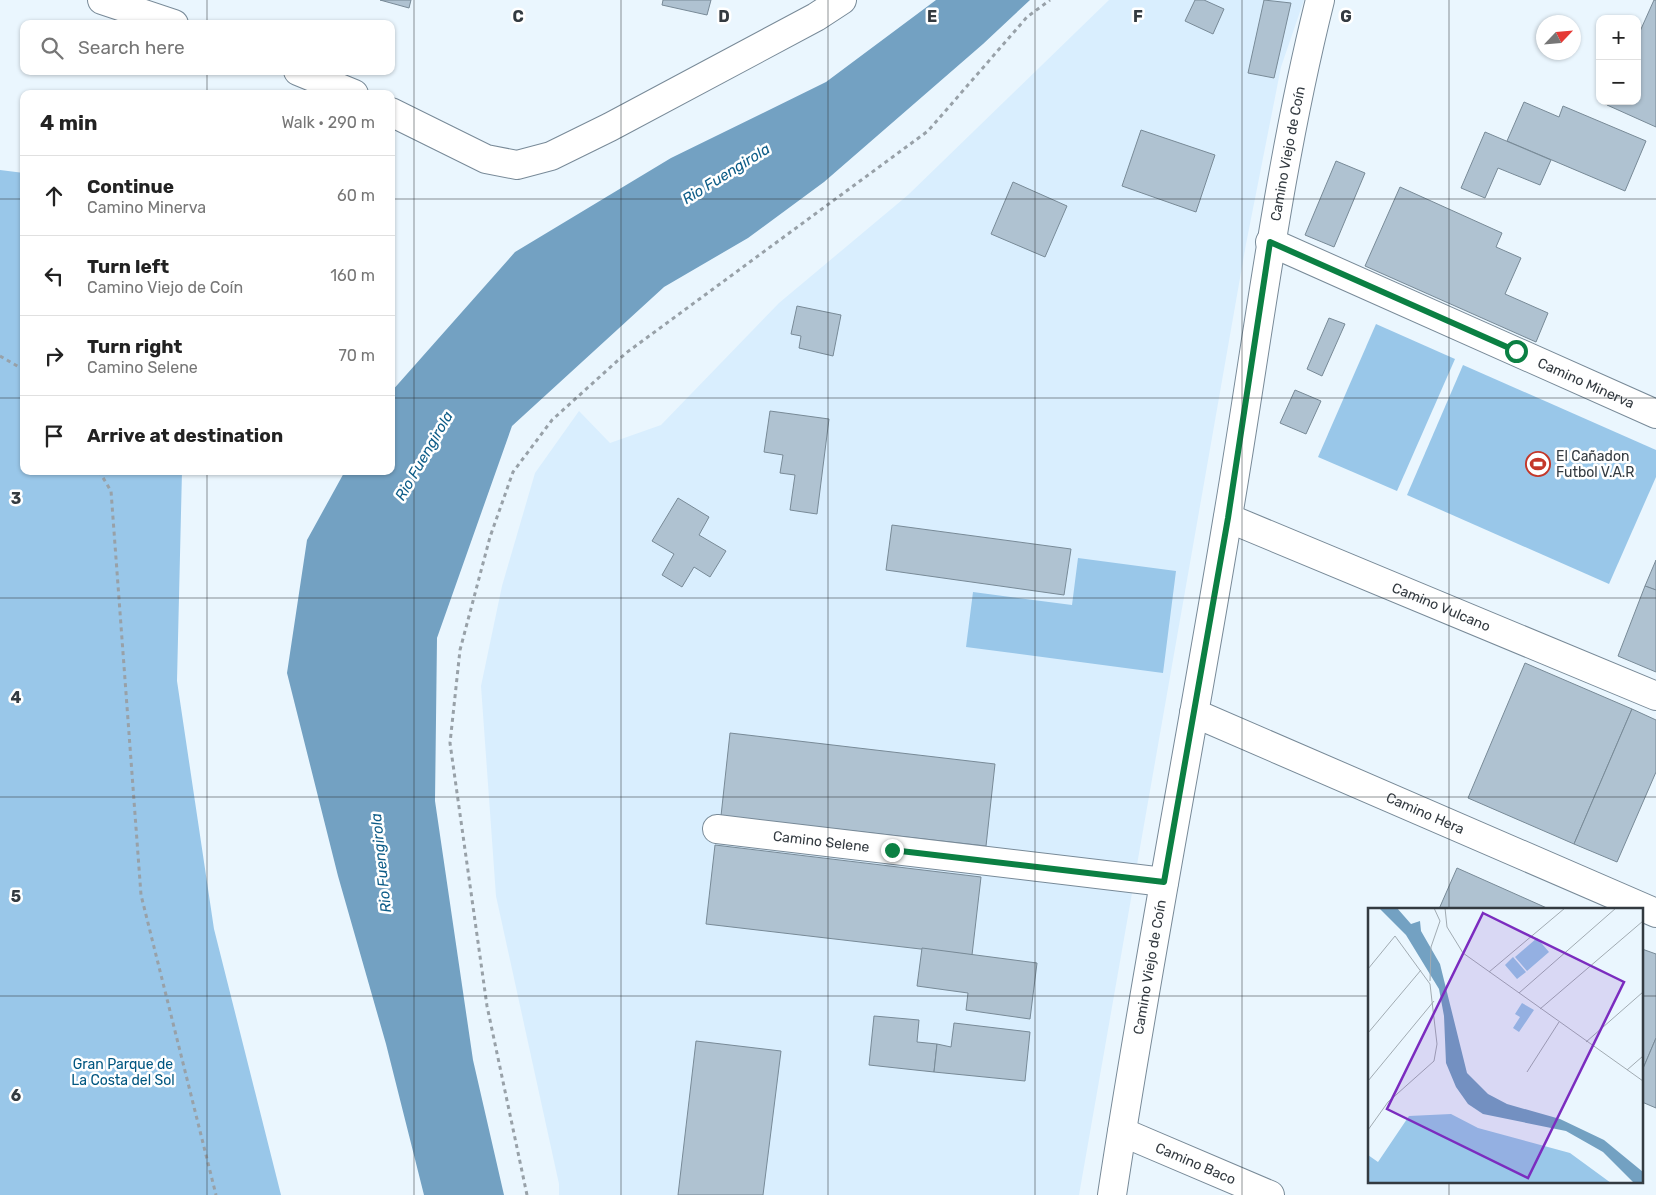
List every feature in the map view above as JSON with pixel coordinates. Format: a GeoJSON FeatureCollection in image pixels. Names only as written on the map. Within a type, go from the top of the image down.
{"type":"FeatureCollection","features":[{"type":"Feature","properties":{"kind":"street"},"geometry":{"type":"LineString","coordinates":[[102,0],[162,20]]}},
{"type":"Feature","properties":{"kind":"street"},"geometry":{"type":"LineString","coordinates":[[395,114],[486,159],[517,165],[552,156],[610,128],[816,17],[842,0]]}},
{"type":"Feature","properties":{"kind":"street","name":"Camino Viejo de Coín"},"geometry":{"type":"LineString","coordinates":[[1112,1195],[1164,882],[1228,518],[1270,242],[1301,76],[1320,0]]}},
{"type":"Feature","properties":{"kind":"street"},"geometry":{"type":"LineString","coordinates":[[308,75],[344,90]]}},
{"type":"Feature","properties":{"kind":"street","name":"Camino Minerva"},"geometry":{"type":"LineString","coordinates":[[1270,242],[1656,414]]}},
{"type":"Feature","properties":{"kind":"street","name":"Camino Vulcano"},"geometry":{"type":"LineString","coordinates":[[1228,518],[1656,696]]}},
{"type":"Feature","properties":{"kind":"street","name":"Camino Hera"},"geometry":{"type":"LineString","coordinates":[[1194,713],[1656,913]]}},
{"type":"Feature","properties":{"kind":"street","name":"Camino Selene"},"geometry":{"type":"LineString","coordinates":[[717,829],[1164,882]]}},
{"type":"Feature","properties":{"kind":"street","name":"Camino Baco"},"geometry":{"type":"LineString","coordinates":[[1122,1132],[1270,1195]]}},
{"type":"Feature","properties":{"kind":"path"},"geometry":{"type":"LineString","coordinates":[[527,1195],[488,1006],[450,743],[460,650],[490,537],[513,472],[552,420],[626,353],[928,131],[1027,17],[1050,0]]}},
{"type":"Feature","properties":{"kind":"path"},"geometry":{"type":"LineString","coordinates":[[0,356],[20,368]]}},
{"type":"Feature","properties":{"kind":"path"},"geometry":{"type":"LineString","coordinates":[[102,475],[111,492],[141,895],[216,1195]]}},
{"type":"Feature","properties":{"kind":"shaded area"},"geometry":{"type":"Polygon","coordinates":[[[1109,0],[1304,0],[1281,67],[1246,244],[1079,1195],[559,1195],[559,1184],[496,896],[481,686],[502,586],[535,473],[579,411],[610,443],[661,425],[779,303],[908,195],[1109,0]]]}},
{"type":"Feature","properties":{"kind":"green space","name":"Gran Parque de La Costa del Sol"},"geometry":{"type":"Polygon","coordinates":[[[0,170],[20,172],[20,475],[182,475],[177,681],[214,929],[281,1195],[0,1195],[0,170]]]}},
{"type":"Feature","properties":{"kind":"green space"},"geometry":{"type":"Polygon","coordinates":[[[1376,324],[1455,359],[1397,491],[1318,457],[1376,324]]]}},
{"type":"Feature","properties":{"kind":"green space","name":"El Cañadon Futbol V.A.R"},"geometry":{"type":"Polygon","coordinates":[[[1463,365],[1656,450],[1656,477],[1609,584],[1407,495],[1463,365]]]}},
{"type":"Feature","properties":{"kind":"green space"},"geometry":{"type":"Polygon","coordinates":[[[1078,558],[1176,571],[1163,673],[966,647],[973,592],[1072,605],[1078,558]]]}},
{"type":"Feature","properties":{"kind":"water","name":"Rio Fuengirola"},"geometry":{"type":"Polygon","coordinates":[[[936,0],[1030,0],[983,44],[824,182],[748,238],[664,287],[512,426],[437,638],[435,801],[473,1060],[504,1195],[424,1195],[386,1044],[338,876],[287,673],[307,540],[343,475],[395,475],[395,387],[515,252],[671,158],[826,82],[936,0]]]}},
{"type":"Feature","properties":{"kind":"building"},"geometry":{"type":"Polygon","coordinates":[[[380,0],[411,0],[409,8],[380,0]]]}},
{"type":"Feature","properties":{"kind":"building"},"geometry":{"type":"Polygon","coordinates":[[[663,0],[711,0],[707,15],[662,5],[663,0]]]}},
{"type":"Feature","properties":{"kind":"building"},"geometry":{"type":"Polygon","coordinates":[[[1195,0],[1204,0],[1224,9],[1213,34],[1185,21],[1195,0]]]}},
{"type":"Feature","properties":{"kind":"building"},"geometry":{"type":"Polygon","coordinates":[[[1264,0],[1291,3],[1274,78],[1248,73],[1264,0]]]}},
{"type":"Feature","properties":{"kind":"building"},"geometry":{"type":"Polygon","coordinates":[[[1654,0],[1656,0],[1656,127],[1607,105],[1641,105],[1641,29],[1654,0]]]}},
{"type":"Feature","properties":{"kind":"building"},"geometry":{"type":"Polygon","coordinates":[[[1524,102],[1559,117],[1563,106],[1646,141],[1625,191],[1507,141],[1524,102]]]}},
{"type":"Feature","properties":{"kind":"building"},"geometry":{"type":"Polygon","coordinates":[[[1141,130],[1215,155],[1196,212],[1122,186],[1141,130]]]}},
{"type":"Feature","properties":{"kind":"building"},"geometry":{"type":"Polygon","coordinates":[[[1485,132],[1551,160],[1540,185],[1498,168],[1485,198],[1461,188],[1485,132]]]}},
{"type":"Feature","properties":{"kind":"building"},"geometry":{"type":"Polygon","coordinates":[[[1336,161],[1365,173],[1334,247],[1305,235],[1336,161]]]}},
{"type":"Feature","properties":{"kind":"building"},"geometry":{"type":"Polygon","coordinates":[[[1013,182],[1067,206],[1045,257],[991,234],[1013,182]]]}},
{"type":"Feature","properties":{"kind":"building"},"geometry":{"type":"Polygon","coordinates":[[[1400,187],[1502,233],[1496,247],[1521,258],[1505,294],[1548,313],[1536,342],[1365,266],[1400,187]]]}},
{"type":"Feature","properties":{"kind":"building"},"geometry":{"type":"Polygon","coordinates":[[[797,306],[841,315],[833,356],[799,348],[801,336],[791,334],[797,306]]]}},
{"type":"Feature","properties":{"kind":"building"},"geometry":{"type":"Polygon","coordinates":[[[1329,318],[1345,324],[1322,376],[1307,369],[1329,318]]]}},
{"type":"Feature","properties":{"kind":"building"},"geometry":{"type":"Polygon","coordinates":[[[1295,390],[1321,401],[1306,434],[1280,423],[1295,390]]]}},
{"type":"Feature","properties":{"kind":"building"},"geometry":{"type":"Polygon","coordinates":[[[770,411],[829,419],[817,514],[790,510],[795,475],[780,473],[783,455],[764,452],[770,411]]]}},
{"type":"Feature","properties":{"kind":"building"},"geometry":{"type":"Polygon","coordinates":[[[678,498],[709,517],[699,535],[726,551],[710,577],[694,567],[682,587],[662,575],[674,554],[652,541],[678,498]]]}},
{"type":"Feature","properties":{"kind":"building"},"geometry":{"type":"Polygon","coordinates":[[[892,525],[1071,549],[1064,595],[886,570],[892,525]]]}},
{"type":"Feature","properties":{"kind":"building"},"geometry":{"type":"Polygon","coordinates":[[[1656,560],[1656,590],[1645,586],[1656,560]]]}},
{"type":"Feature","properties":{"kind":"building"},"geometry":{"type":"Polygon","coordinates":[[[1645,586],[1656,590],[1656,672],[1618,656],[1645,586]]]}},
{"type":"Feature","properties":{"kind":"building"},"geometry":{"type":"Polygon","coordinates":[[[1525,663],[1632,709],[1574,844],[1468,798],[1525,663]]]}},
{"type":"Feature","properties":{"kind":"building"},"geometry":{"type":"Polygon","coordinates":[[[1632,709],[1656,720],[1656,772],[1617,862],[1574,844],[1632,709]]]}},
{"type":"Feature","properties":{"kind":"building"},"geometry":{"type":"Polygon","coordinates":[[[730,733],[995,764],[986,846],[721,816],[730,733]]]}},
{"type":"Feature","properties":{"kind":"building"},"geometry":{"type":"Polygon","coordinates":[[[715,845],[981,877],[972,955],[706,924],[715,845]]]}},
{"type":"Feature","properties":{"kind":"building"},"geometry":{"type":"Polygon","coordinates":[[[1457,868],[1547,908],[1439,908],[1457,868]]]}},
{"type":"Feature","properties":{"kind":"building"},"geometry":{"type":"Polygon","coordinates":[[[922,948],[1037,963],[1030,1019],[966,1010],[968,993],[917,986],[922,948]]]}},
{"type":"Feature","properties":{"kind":"building"},"geometry":{"type":"Polygon","coordinates":[[[1644,950],[1656,954],[1656,1038],[1644,1066],[1644,950]]]}},
{"type":"Feature","properties":{"kind":"building"},"geometry":{"type":"Polygon","coordinates":[[[874,1016],[919,1020],[917,1042],[937,1044],[934,1072],[869,1065],[874,1016]]]}},
{"type":"Feature","properties":{"kind":"building"},"geometry":{"type":"Polygon","coordinates":[[[954,1023],[1030,1032],[1025,1081],[934,1072],[937,1044],[951,1047],[954,1023]]]}},
{"type":"Feature","properties":{"kind":"building"},"geometry":{"type":"Polygon","coordinates":[[[1656,1038],[1656,1108],[1644,1103],[1644,1066],[1656,1038]]]}},
{"type":"Feature","properties":{"kind":"building"},"geometry":{"type":"Polygon","coordinates":[[[696,1041],[781,1051],[763,1195],[678,1195],[696,1041]]]}},
{"type":"Feature","properties":{"kind":"place","name":"El Cañadon Futbol V.A.R"},"geometry":{"type":"Point","coordinates":[1538,464]}},
{"type":"Feature","properties":{"kind":"route"},"geometry":{"type":"LineString","coordinates":[[892,850],[1164,882],[1228,518],[1270,242],[1516,351]]}}]}
